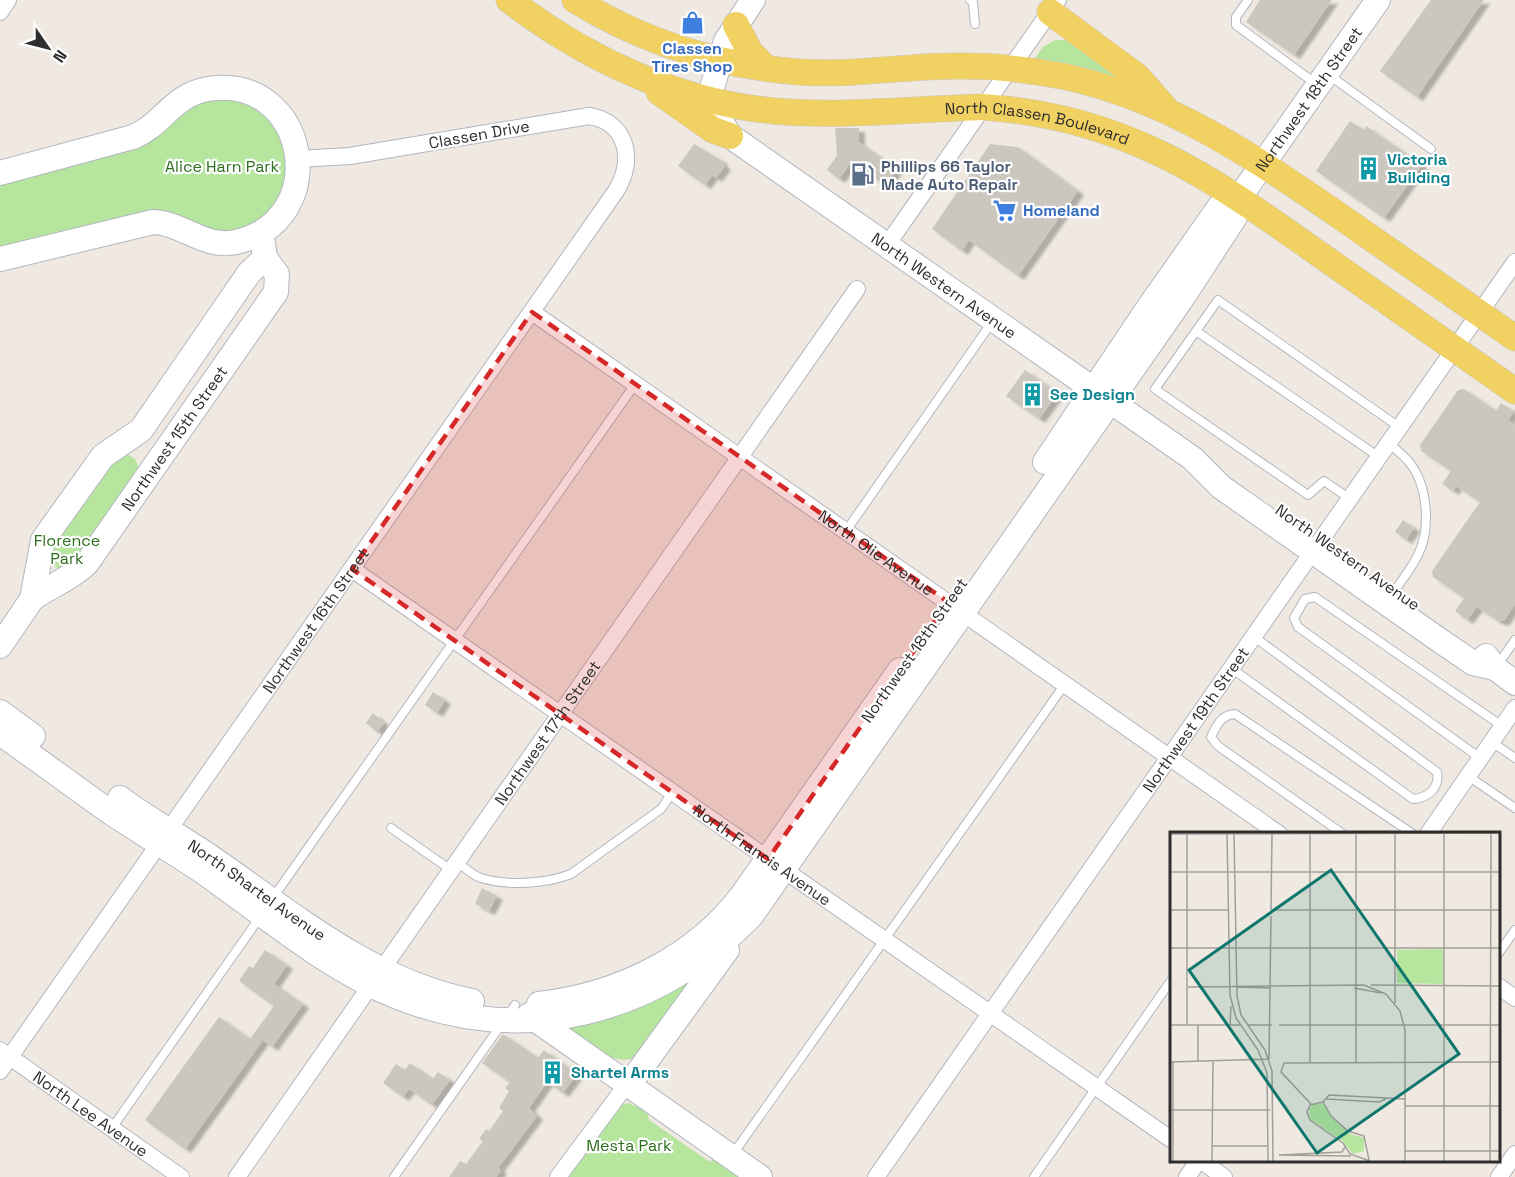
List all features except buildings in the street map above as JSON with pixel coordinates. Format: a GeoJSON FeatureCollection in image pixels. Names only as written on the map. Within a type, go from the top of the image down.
{"type":"FeatureCollection","features":[{"type":"Feature","properties":{"kind":"main road","name":"North Classen Boulevard"},"geometry":{"type":"LineString","coordinates":[[508,0],[584,51],[632,72],[708,100],[773,111],[806,113],[983,107],[1061,118],[1133,140],[1186,165],[1239,198],[1515,391]]}},
{"type":"Feature","properties":{"kind":"main road"},"geometry":{"type":"LineString","coordinates":[[575,0],[613,23],[641,35],[720,60],[800,72],[963,66],[1010,69],[1062,76],[1105,87],[1167,110],[1216,135],[1263,164],[1515,338]]}},
{"type":"Feature","properties":{"kind":"main road"},"geometry":{"type":"LineString","coordinates":[[1054,6],[1138,77],[1167,110]]}},
{"type":"Feature","properties":{"kind":"main road"},"geometry":{"type":"LineString","coordinates":[[736,25],[750,52],[764,66]]}},
{"type":"Feature","properties":{"kind":"main road"},"geometry":{"type":"LineString","coordinates":[[632,72],[713,130],[730,136]]}},
{"type":"Feature","properties":{"kind":"street"},"geometry":{"type":"LineString","coordinates":[[0,12],[8,0]]}},
{"type":"Feature","properties":{"kind":"street"},"geometry":{"type":"LineString","coordinates":[[708,100],[726,41],[753,0]]}},
{"type":"Feature","properties":{"kind":"street","name":"Northwest 18th Street"},"geometry":{"type":"LineString","coordinates":[[509,1013],[595,992],[631,980],[662,965],[699,939],[724,917],[775,864],[1158,313],[1220,206],[1239,198],[1378,0]]}},
{"type":"Feature","properties":{"kind":"street"},"geometry":{"type":"LineString","coordinates":[[887,245],[1054,6]]}},
{"type":"Feature","properties":{"kind":"street"},"geometry":{"type":"LineString","coordinates":[[0,173],[133,137],[147,130],[178,101],[195,92],[219,88],[240,90],[267,102],[291,131],[298,159],[298,177],[288,204],[277,219],[260,234],[237,242],[216,243],[200,240],[169,224],[153,222],[0,259]]}},
{"type":"Feature","properties":{"kind":"street","name":"North Western Avenue"},"geometry":{"type":"LineString","coordinates":[[708,100],[730,136],[1192,458],[1221,487],[1318,545],[1390,596],[1473,663],[1495,668],[1515,682]]}},
{"type":"Feature","properties":{"kind":"street","name":"Classen Drive"},"geometry":{"type":"LineString","coordinates":[[298,159],[350,156],[589,116],[606,120],[620,132],[626,148],[627,166]]}},
{"type":"Feature","properties":{"kind":"street","name":"Northwest 16th Street"},"geometry":{"type":"LineString","coordinates":[[0,1071],[5,1053],[165,836],[616,191],[627,166]]}},
{"type":"Feature","properties":{"kind":"street","name":"Northwest 15th Street"},"geometry":{"type":"LineString","coordinates":[[0,646],[32,599],[53,584],[75,574],[87,563],[276,292],[277,274],[265,258],[260,234]]}},
{"type":"Feature","properties":{"kind":"street","name":"Northwest 15th Street"},"geometry":{"type":"LineString","coordinates":[[32,599],[43,540],[103,456],[141,430],[249,273],[265,258]]}},
{"type":"Feature","properties":{"kind":"street","name":"Northwest 19th Street"},"geometry":{"type":"LineString","coordinates":[[876,1177],[1515,262]]}},
{"type":"Feature","properties":{"kind":"street","name":"Northwest 17th Street"},"geometry":{"type":"LineString","coordinates":[[237,1177],[857,289]]}},
{"type":"Feature","properties":{"kind":"street","name":"North Olie Avenue"},"geometry":{"type":"LineString","coordinates":[[532,312],[1275,832]]}},
{"type":"Feature","properties":{"kind":"street"},"geometry":{"type":"LineString","coordinates":[[126,442],[156,463]]}},
{"type":"Feature","properties":{"kind":"street","name":"North Francis Avenue"},"geometry":{"type":"LineString","coordinates":[[352,569],[1170,1139]]}},
{"type":"Feature","properties":{"kind":"street"},"geometry":{"type":"LineString","coordinates":[[1429,832],[1515,708]]}},
{"type":"Feature","properties":{"kind":"street","name":"North Shartel Avenue"},"geometry":{"type":"LineString","coordinates":[[0,712],[129,805],[165,836]]}},
{"type":"Feature","properties":{"kind":"street","name":"North Shartel Avenue"},"geometry":{"type":"LineString","coordinates":[[0,733],[165,836],[267,907],[341,968],[536,1020],[760,1177]]}},
{"type":"Feature","properties":{"kind":"street","name":"Northwest 18th Street"},"geometry":{"type":"LineString","coordinates":[[536,1020],[583,1013],[615,1004],[667,982],[715,951],[751,916],[775,864]]}},
{"type":"Feature","properties":{"kind":"street"},"geometry":{"type":"LineString","coordinates":[[558,1177],[614,1098],[639,1071],[751,916]]}},
{"type":"Feature","properties":{"kind":"street"},"geometry":{"type":"LineString","coordinates":[[1500,987],[1515,998]]}},
{"type":"Feature","properties":{"kind":"street","name":"North Lee Avenue"},"geometry":{"type":"LineString","coordinates":[[5,1053],[182,1177]]}},
{"type":"Feature","properties":{"kind":"street"},"geometry":{"type":"LineString","coordinates":[[1499,1177],[1515,1154]]}},
{"type":"Feature","properties":{"kind":"street"},"geometry":{"type":"LineString","coordinates":[[1188,1177],[1199,1162]]}},
{"type":"Feature","properties":{"kind":"street"},"geometry":{"type":"LineString","coordinates":[[1202,1162],[1224,1177]]}},
{"type":"Feature","properties":{"kind":"lane"},"geometry":{"type":"LineString","coordinates":[[970,0],[973,2],[975,24]]}},
{"type":"Feature","properties":{"kind":"lane"},"geometry":{"type":"LineString","coordinates":[[1248,0],[1236,17],[1236,25],[1431,148]]}},
{"type":"Feature","properties":{"kind":"lane"},"geometry":{"type":"LineString","coordinates":[[1350,499],[1323,481],[1308,495],[1155,389],[1218,300],[1400,427]]}},
{"type":"Feature","properties":{"kind":"lane"},"geometry":{"type":"LineString","coordinates":[[846,531],[994,319]]}},
{"type":"Feature","properties":{"kind":"lane"},"geometry":{"type":"LineString","coordinates":[[1196,331],[1384,450],[1410,463],[1420,483],[1426,512],[1426,536],[1390,596]]}},
{"type":"Feature","properties":{"kind":"lane"},"geometry":{"type":"LineString","coordinates":[[112,1128],[636,383]]}},
{"type":"Feature","properties":{"kind":"lane"},"geometry":{"type":"LineString","coordinates":[[1480,758],[1298,627],[1294,618],[1299,607],[1305,599],[1315,597],[1503,726]]}},
{"type":"Feature","properties":{"kind":"lane"},"geometry":{"type":"LineString","coordinates":[[1231,668],[1413,799],[1423,799],[1432,791],[1438,780],[1437,772],[1253,636]]}},
{"type":"Feature","properties":{"kind":"lane"},"geometry":{"type":"LineString","coordinates":[[1495,668],[1515,640]]}},
{"type":"Feature","properties":{"kind":"lane"},"geometry":{"type":"LineString","coordinates":[[731,1157],[1065,684]]}},
{"type":"Feature","properties":{"kind":"lane"},"geometry":{"type":"LineString","coordinates":[[1340,832],[1218,746],[1211,737],[1217,724],[1227,715],[1235,714],[1410,832]]}},
{"type":"Feature","properties":{"kind":"lane"},"geometry":{"type":"LineString","coordinates":[[1492,742],[1515,758]]}},
{"type":"Feature","properties":{"kind":"lane"},"geometry":{"type":"LineString","coordinates":[[1468,776],[1515,808]]}},
{"type":"Feature","properties":{"kind":"lane"},"geometry":{"type":"LineString","coordinates":[[391,828],[454,866],[480,878],[528,883],[558,879],[571,874],[661,809],[672,793]]}},
{"type":"Feature","properties":{"kind":"lane"},"geometry":{"type":"LineString","coordinates":[[1500,951],[1515,930]]}},
{"type":"Feature","properties":{"kind":"lane"},"geometry":{"type":"LineString","coordinates":[[1034,1177],[1170,982]]}},
{"type":"Feature","properties":{"kind":"lane"},"geometry":{"type":"LineString","coordinates":[[394,1177],[509,1013]]}},
{"type":"Feature","properties":{"kind":"highlighted area"},"geometry":{"type":"Polygon","coordinates":[[[532,312],[948,602],[768,859],[352,569],[532,312]]]}},
{"type":"Feature","properties":{"kind":"green space"},"geometry":{"type":"Polygon","coordinates":[[[1055,40],[1066,40],[1129,81],[1036,63],[1034,60],[1043,47],[1055,40]]]}},
{"type":"Feature","properties":{"kind":"green space","name":"Alice Harn Park"},"geometry":{"type":"Polygon","coordinates":[[[228,97],[260,108],[284,136],[290,179],[268,216],[226,234],[197,229],[0,252],[0,180],[195,102],[228,97]]]}},
{"type":"Feature","properties":{"kind":"green space","name":"Florence Park"},"geometry":{"type":"Polygon","coordinates":[[[126,453],[135,459],[140,470],[77,563],[61,569],[54,566],[48,548],[110,459],[126,453]]]}},
{"type":"Feature","properties":{"kind":"green space"},"geometry":{"type":"Polygon","coordinates":[[[695,978],[640,1056],[620,1060],[611,1057],[603,1054],[570,1030],[569,1025],[695,978]]]}},
{"type":"Feature","properties":{"kind":"green space","name":"Mesta Park"},"geometry":{"type":"Polygon","coordinates":[[[628,1103],[647,1111],[649,1120],[710,1162],[714,1158],[740,1177],[567,1177],[620,1105],[628,1103]]]}},
{"type":"Feature","properties":{"kind":"place","name":"Classen Tires Shop"},"geometry":{"type":"Point","coordinates":[692,23]}},
{"type":"Feature","properties":{"kind":"place","name":"Victoria Building"},"geometry":{"type":"Point","coordinates":[1369,168]}},
{"type":"Feature","properties":{"kind":"place","name":"Phillips 66 Taylor Made Auto Repair"},"geometry":{"type":"Point","coordinates":[863,175]}},
{"type":"Feature","properties":{"kind":"place","name":"Homeland"},"geometry":{"type":"Point","coordinates":[1005,210]}},
{"type":"Feature","properties":{"kind":"place","name":"See Design"},"geometry":{"type":"Point","coordinates":[1032,394]}},
{"type":"Feature","properties":{"kind":"place","name":"Shartel Arms"},"geometry":{"type":"Point","coordinates":[553,1072]}}]}
